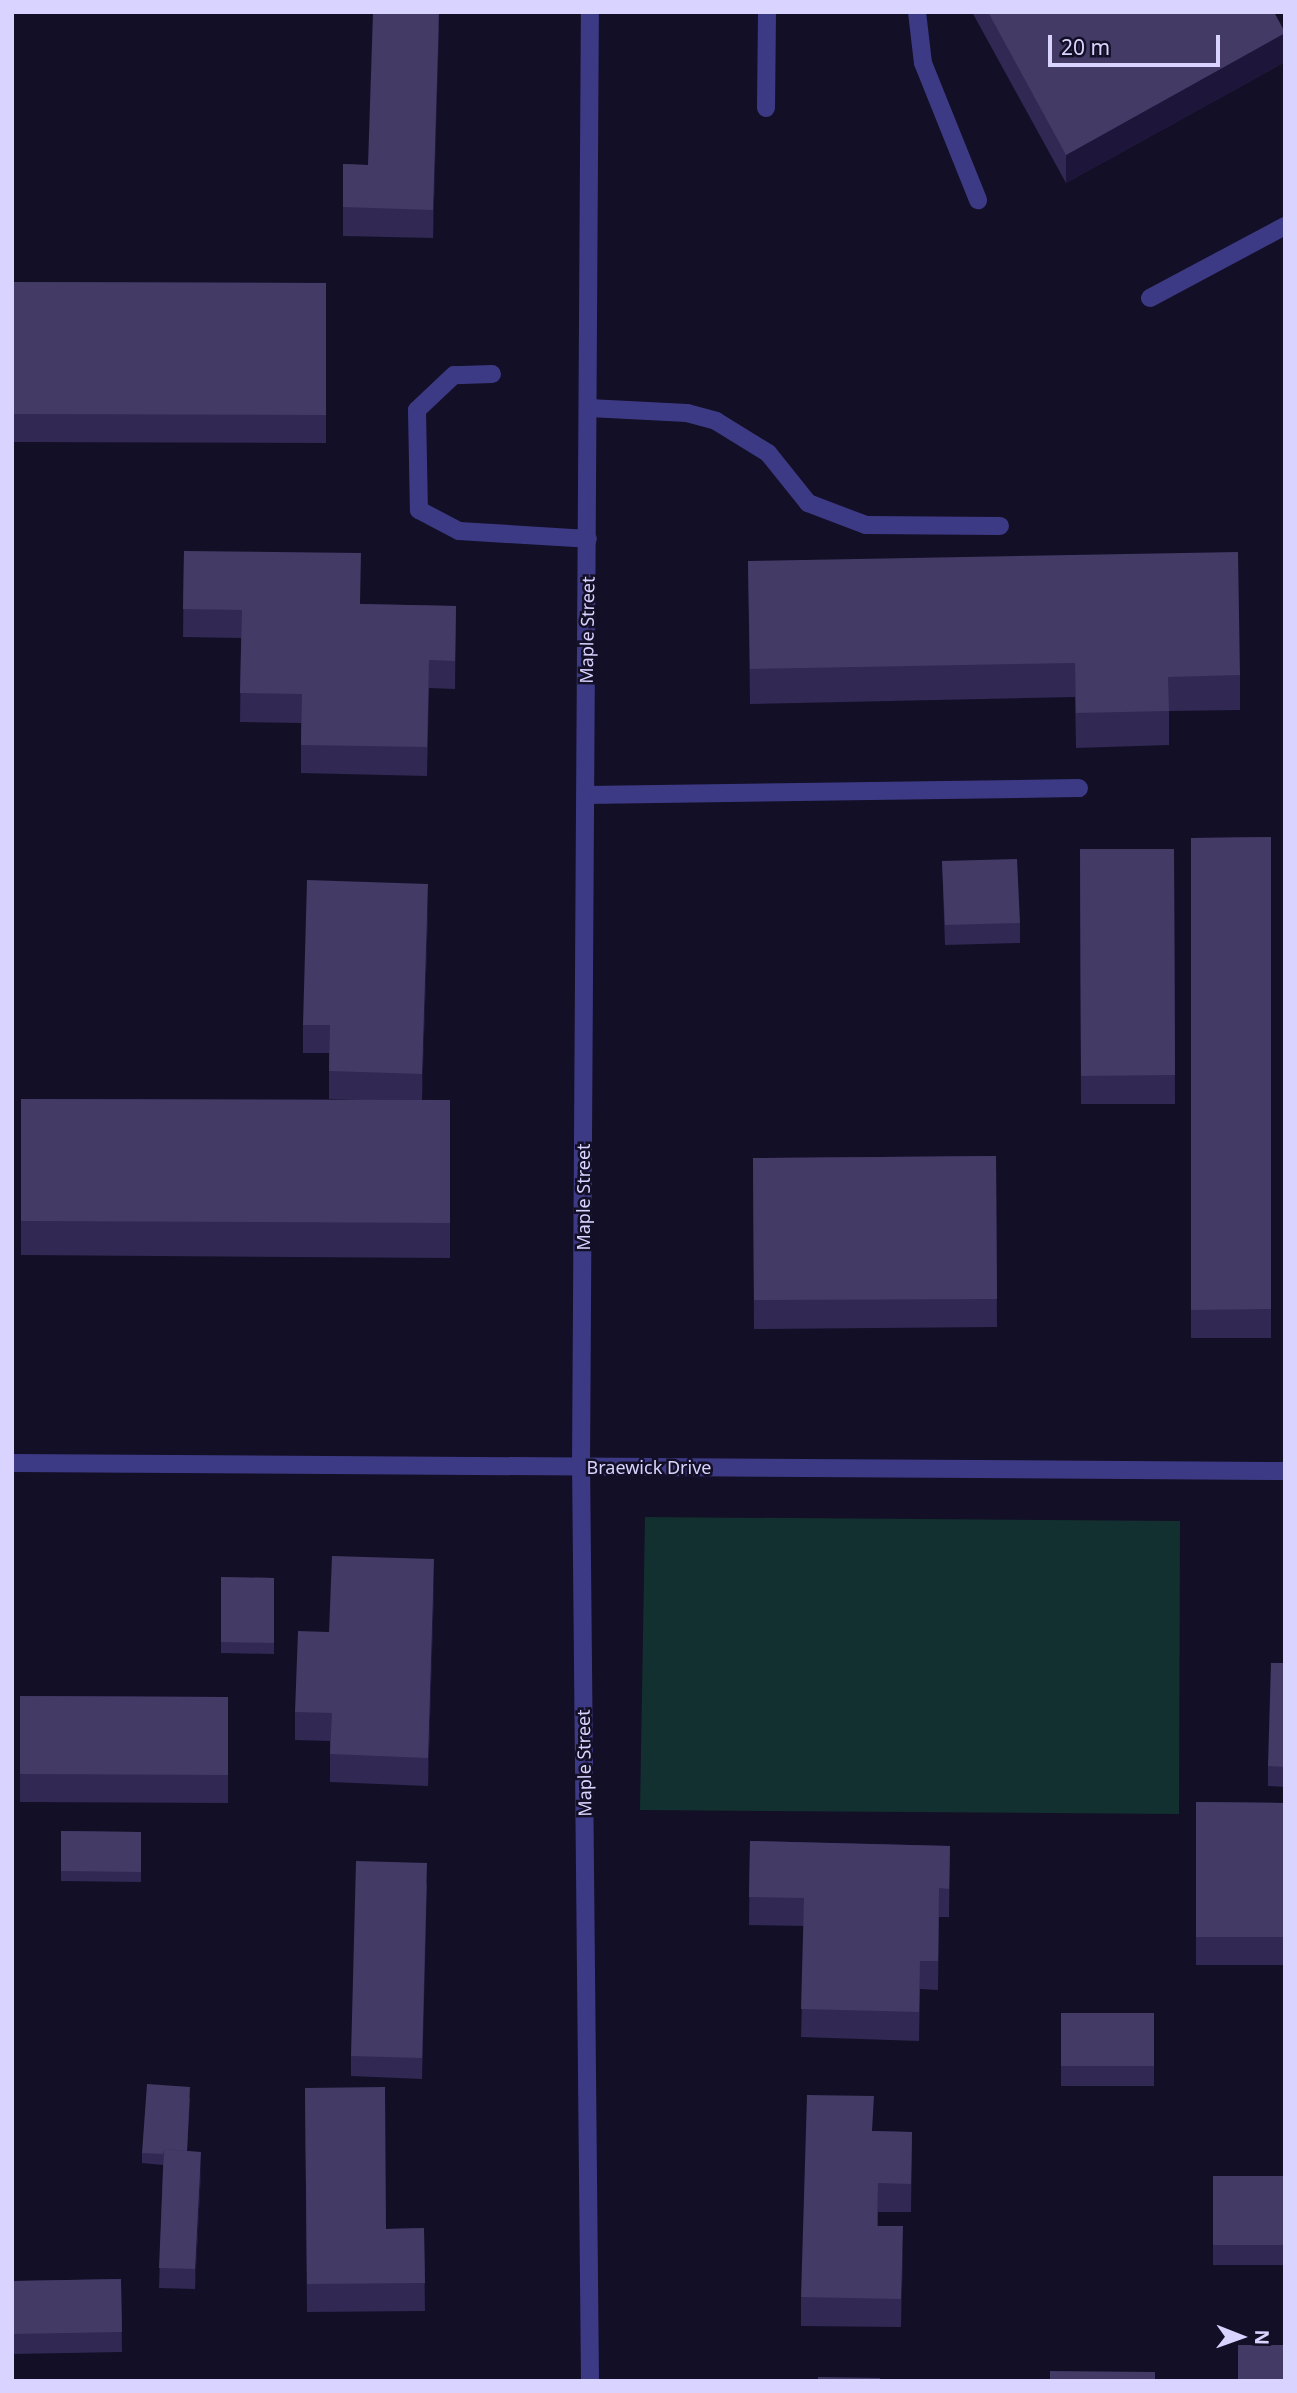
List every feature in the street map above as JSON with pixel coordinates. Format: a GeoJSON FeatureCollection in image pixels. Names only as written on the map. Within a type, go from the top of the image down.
{"type":"FeatureCollection","features":[{"type":"Feature","properties":{"kind":"street","name":"Maple Street"},"geometry":{"type":"LineString","coordinates":[[590,12],[582,1467],[590,2381]]}},
{"type":"Feature","properties":{"kind":"street"},"geometry":{"type":"LineString","coordinates":[[766,108],[767,12]]}},
{"type":"Feature","properties":{"kind":"street"},"geometry":{"type":"LineString","coordinates":[[917,12],[923,62],[978,200]]}},
{"type":"Feature","properties":{"kind":"street"},"geometry":{"type":"LineString","coordinates":[[1150,298],[1285,226]]}},
{"type":"Feature","properties":{"kind":"street"},"geometry":{"type":"LineString","coordinates":[[492,373],[454,375],[418,410],[419,510],[459,531],[588,539]]}},
{"type":"Feature","properties":{"kind":"street"},"geometry":{"type":"LineString","coordinates":[[589,408],[687,413],[716,421],[768,453],[808,503],[866,525],[1000,526]]}},
{"type":"Feature","properties":{"kind":"street"},"geometry":{"type":"LineString","coordinates":[[586,795],[1079,788]]}},
{"type":"Feature","properties":{"kind":"street","name":"Braewick Drive"},"geometry":{"type":"LineString","coordinates":[[12,1464],[1285,1471]]}},
{"type":"Feature","properties":{"kind":"green space"},"geometry":{"type":"Polygon","coordinates":[[[645,1517],[1180,1521],[1179,1814],[640,1810],[645,1517]]]}},
{"type":"Feature","properties":{"kind":"building"},"geometry":{"type":"Polygon","coordinates":[[[373,12],[439,12],[433,210],[343,207],[343,164],[368,165],[373,12]]]}},
{"type":"Feature","properties":{"kind":"building"},"geometry":{"type":"Polygon","coordinates":[[[988,12],[1274,12],[1285,33],[1066,155],[988,12]]]}},
{"type":"Feature","properties":{"kind":"building"},"geometry":{"type":"Polygon","coordinates":[[[12,282],[326,283],[326,415],[12,414],[12,282]]]}},
{"type":"Feature","properties":{"kind":"building"},"geometry":{"type":"Polygon","coordinates":[[[184,551],[361,553],[360,604],[456,606],[455,661],[429,660],[427,747],[301,745],[302,694],[240,693],[242,610],[183,609],[184,551]]]}},
{"type":"Feature","properties":{"kind":"building"},"geometry":{"type":"Polygon","coordinates":[[[1238,552],[1240,675],[1168,677],[1169,711],[1076,713],[1075,663],[750,669],[748,561],[1238,552]]]}},
{"type":"Feature","properties":{"kind":"building"},"geometry":{"type":"Polygon","coordinates":[[[1271,837],[1271,1309],[1191,1310],[1191,838],[1271,837]]]}},
{"type":"Feature","properties":{"kind":"building"},"geometry":{"type":"Polygon","coordinates":[[[1080,849],[1174,849],[1175,1075],[1081,1076],[1080,849]]]}},
{"type":"Feature","properties":{"kind":"building"},"geometry":{"type":"Polygon","coordinates":[[[1017,859],[1020,923],[945,925],[942,861],[1017,859]]]}},
{"type":"Feature","properties":{"kind":"building"},"geometry":{"type":"Polygon","coordinates":[[[307,880],[428,884],[422,1074],[329,1071],[330,1025],[303,1025],[307,880]]]}},
{"type":"Feature","properties":{"kind":"building"},"geometry":{"type":"Polygon","coordinates":[[[21,1099],[450,1100],[450,1223],[21,1221],[21,1099]]]}},
{"type":"Feature","properties":{"kind":"building"},"geometry":{"type":"Polygon","coordinates":[[[996,1156],[997,1299],[754,1300],[753,1158],[996,1156]]]}},
{"type":"Feature","properties":{"kind":"building"},"geometry":{"type":"Polygon","coordinates":[[[332,1556],[434,1559],[428,1758],[330,1754],[332,1713],[295,1712],[298,1631],[329,1632],[332,1556]]]}},
{"type":"Feature","properties":{"kind":"building"},"geometry":{"type":"Polygon","coordinates":[[[221,1577],[274,1578],[274,1643],[221,1642],[221,1577]]]}},
{"type":"Feature","properties":{"kind":"building"},"geometry":{"type":"Polygon","coordinates":[[[1271,1663],[1285,1663],[1285,1767],[1268,1766],[1271,1663]]]}},
{"type":"Feature","properties":{"kind":"building"},"geometry":{"type":"Polygon","coordinates":[[[20,1696],[228,1697],[228,1775],[20,1774],[20,1696]]]}},
{"type":"Feature","properties":{"kind":"building"},"geometry":{"type":"Polygon","coordinates":[[[1196,1802],[1285,1803],[1285,1937],[1196,1937],[1196,1802]]]}},
{"type":"Feature","properties":{"kind":"building"},"geometry":{"type":"Polygon","coordinates":[[[61,1831],[141,1832],[141,1872],[61,1871],[61,1831]]]}},
{"type":"Feature","properties":{"kind":"building"},"geometry":{"type":"Polygon","coordinates":[[[750,1841],[950,1846],[949,1889],[939,1888],[938,1961],[920,1961],[919,2012],[801,2009],[804,1898],[749,1897],[750,1841]]]}},
{"type":"Feature","properties":{"kind":"building"},"geometry":{"type":"Polygon","coordinates":[[[356,1861],[427,1863],[422,2058],[351,2056],[356,1861]]]}},
{"type":"Feature","properties":{"kind":"building"},"geometry":{"type":"Polygon","coordinates":[[[1061,2013],[1154,2013],[1154,2066],[1061,2066],[1061,2013]]]}},
{"type":"Feature","properties":{"kind":"building"},"geometry":{"type":"Polygon","coordinates":[[[147,2084],[190,2087],[187,2151],[164,2149],[163,2154],[142,2153],[147,2084]]]}},
{"type":"Feature","properties":{"kind":"building"},"geometry":{"type":"Polygon","coordinates":[[[385,2087],[386,2229],[424,2228],[425,2283],[307,2284],[305,2088],[385,2087]]]}},
{"type":"Feature","properties":{"kind":"building"},"geometry":{"type":"Polygon","coordinates":[[[807,2095],[874,2096],[872,2131],[912,2132],[911,2184],[878,2183],[877,2226],[903,2226],[901,2299],[801,2297],[807,2095]]]}},
{"type":"Feature","properties":{"kind":"building"},"geometry":{"type":"Polygon","coordinates":[[[164,2149],[201,2152],[195,2269],[159,2268],[164,2149]]]}},
{"type":"Feature","properties":{"kind":"building"},"geometry":{"type":"Polygon","coordinates":[[[1213,2176],[1285,2176],[1285,2245],[1213,2245],[1213,2176]]]}},
{"type":"Feature","properties":{"kind":"building"},"geometry":{"type":"Polygon","coordinates":[[[121,2279],[122,2332],[12,2334],[12,2281],[121,2279]]]}},
{"type":"Feature","properties":{"kind":"building"},"geometry":{"type":"Polygon","coordinates":[[[1238,2345],[1285,2345],[1285,2381],[1238,2381],[1238,2345]]]}},
{"type":"Feature","properties":{"kind":"building"},"geometry":{"type":"Polygon","coordinates":[[[1050,2371],[1155,2372],[1155,2381],[1050,2381],[1050,2371]]]}},
{"type":"Feature","properties":{"kind":"building"},"geometry":{"type":"Polygon","coordinates":[[[818,2377],[880,2378],[880,2381],[818,2381],[818,2377]]]}}]}
